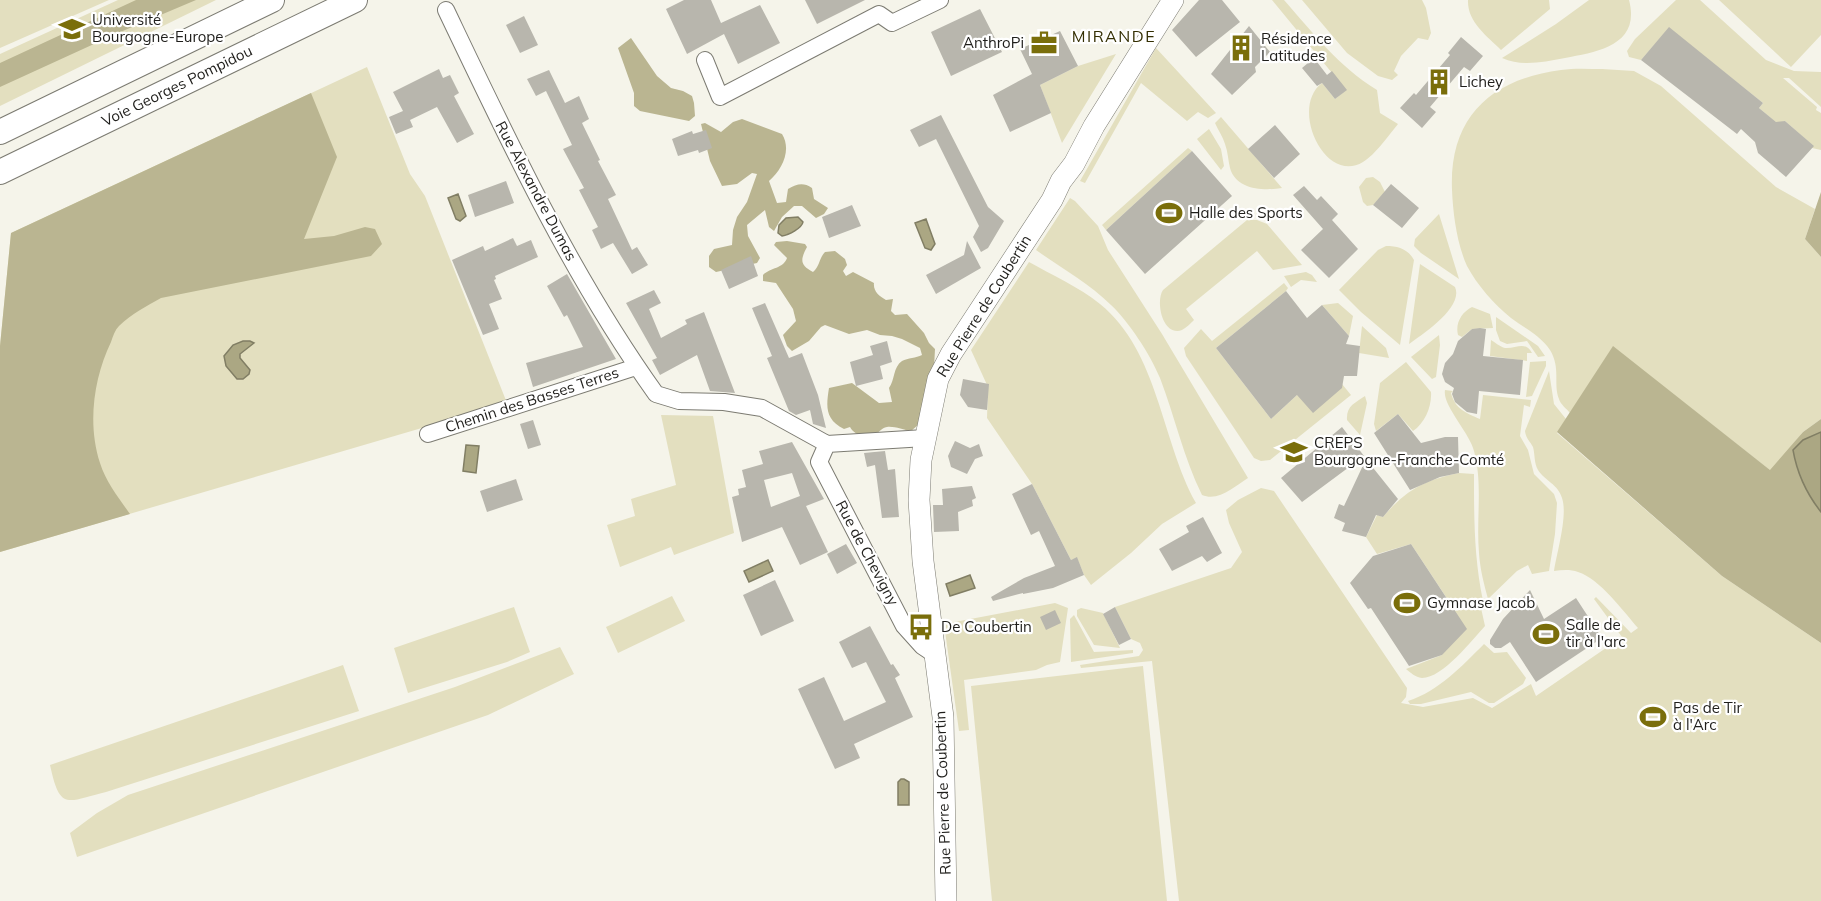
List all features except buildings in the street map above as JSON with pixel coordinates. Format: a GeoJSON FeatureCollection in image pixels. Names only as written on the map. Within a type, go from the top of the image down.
{"type":"FeatureCollection","features":[{"type":"Feature","properties":{"kind":"highway"},"geometry":{"type":"LineString","coordinates":[[0,132],[273,0]]}},
{"type":"Feature","properties":{"kind":"highway","name":"Voie Georges Pompidou"},"geometry":{"type":"LineString","coordinates":[[0,172],[355,0]]}},
{"type":"Feature","properties":{"kind":"main road","name":"Rue Pierre de Coubertin"},"geometry":{"type":"LineString","coordinates":[[946,901],[943,717],[923,561],[919,500],[921,460],[938,379],[951,354],[1052,200],[1094,126],[1173,0]]}},
{"type":"Feature","properties":{"kind":"street"},"geometry":{"type":"LineString","coordinates":[[705,60],[720,97],[879,14],[892,23],[940,0]]}},
{"type":"Feature","properties":{"kind":"street","name":"Rue Alexandre Dumas"},"geometry":{"type":"LineString","coordinates":[[446,10],[546,215],[598,306],[636,367],[656,394],[679,401],[724,402],[762,408],[827,444]]}},
{"type":"Feature","properties":{"kind":"street","name":"Chemin des Basses Terres"},"geometry":{"type":"LineString","coordinates":[[428,434],[636,367]]}},
{"type":"Feature","properties":{"kind":"street"},"geometry":{"type":"LineString","coordinates":[[827,444],[925,438]]}},
{"type":"Feature","properties":{"kind":"street","name":"Rue de Chevigny"},"geometry":{"type":"LineString","coordinates":[[827,444],[819,462],[904,626],[922,646],[934,654]]}},
{"type":"Feature","properties":{"kind":"shaded area"},"geometry":{"type":"Polygon","coordinates":[[[0,0],[109,0],[0,48],[0,0]]]}},
{"type":"Feature","properties":{"kind":"shaded area","name":"Université Bourgogne-Europe"},"geometry":{"type":"Polygon","coordinates":[[[118,0],[216,0],[0,106],[0,54],[118,0]]]}},
{"type":"Feature","properties":{"kind":"shaded area"},"geometry":{"type":"Polygon","coordinates":[[[136,0],[196,0],[0,87],[0,63],[136,0]]]}},
{"type":"Feature","properties":{"kind":"shaded area"},"geometry":{"type":"Polygon","coordinates":[[[1272,0],[1284,0],[1338,60],[1377,90],[1380,113],[1398,124],[1377,150],[1363,162],[1349,166],[1336,163],[1325,154],[1316,140],[1310,125],[1309,109],[1313,95],[1322,83],[1335,99],[1346,90],[1272,0]]]}},
{"type":"Feature","properties":{"kind":"shaded area"},"geometry":{"type":"Polygon","coordinates":[[[1302,0],[1422,0],[1431,33],[1428,40],[1418,38],[1401,56],[1394,71],[1398,75],[1392,80],[1378,76],[1347,53],[1302,0]]]}},
{"type":"Feature","properties":{"kind":"shaded area"},"geometry":{"type":"Polygon","coordinates":[[[1468,0],[1549,0],[1550,9],[1501,50],[1474,22],[1468,0]]]}},
{"type":"Feature","properties":{"kind":"shaded area"},"geometry":{"type":"Polygon","coordinates":[[[1589,0],[1629,0],[1631,15],[1629,27],[1623,37],[1614,44],[1591,53],[1541,62],[1525,63],[1502,58],[1556,24],[1589,0]]]}},
{"type":"Feature","properties":{"kind":"shaded area"},"geometry":{"type":"Polygon","coordinates":[[[1676,0],[1700,0],[1766,60],[1794,71],[1821,72],[1821,107],[1789,78],[1783,78],[1821,113],[1821,150],[1812,148],[1811,144],[1785,121],[1778,124],[1759,108],[1763,103],[1669,28],[1641,60],[1629,57],[1627,51],[1635,39],[1676,0]]]}},
{"type":"Feature","properties":{"kind":"shaded area"},"geometry":{"type":"Polygon","coordinates":[[[1719,0],[1821,0],[1821,35],[1791,67],[1719,0]]]}},
{"type":"Feature","properties":{"kind":"shaded area"},"geometry":{"type":"Polygon","coordinates":[[[631,38],[657,76],[671,88],[692,96],[695,116],[689,121],[640,111],[634,106],[634,93],[618,48],[631,38]]]}},
{"type":"Feature","properties":{"kind":"shaded area"},"geometry":{"type":"Polygon","coordinates":[[[1156,48],[1216,113],[1208,118],[1198,112],[1187,121],[1141,83],[1085,183],[1080,181],[1156,48]]]}},
{"type":"Feature","properties":{"kind":"shaded area"},"geometry":{"type":"Polygon","coordinates":[[[1116,54],[1062,143],[1040,85],[1078,66],[1116,54]]]}},
{"type":"Feature","properties":{"kind":"shaded area"},"geometry":{"type":"Polygon","coordinates":[[[367,67],[410,174],[425,196],[507,403],[0,552],[0,346],[11,233],[367,67]]]}},
{"type":"Feature","properties":{"kind":"shaded area"},"geometry":{"type":"Polygon","coordinates":[[[1561,70],[1634,71],[1661,86],[1776,187],[1815,209],[1805,239],[1821,257],[1821,419],[1803,432],[1771,471],[1613,347],[1570,413],[1562,405],[1557,393],[1556,369],[1550,350],[1537,336],[1498,307],[1467,266],[1456,229],[1452,190],[1453,164],[1458,142],[1467,122],[1479,106],[1514,82],[1561,70]]]}},
{"type":"Feature","properties":{"kind":"shaded area"},"geometry":{"type":"Polygon","coordinates":[[[311,93],[337,157],[304,239],[334,236],[365,227],[375,229],[382,244],[371,256],[161,298],[139,310],[124,322],[114,333],[100,370],[93,417],[96,448],[103,470],[130,514],[0,552],[0,346],[11,233],[311,93]]]}},
{"type":"Feature","properties":{"kind":"shaded area"},"geometry":{"type":"Polygon","coordinates":[[[1221,117],[1282,188],[1259,189],[1238,181],[1230,168],[1224,141],[1215,123],[1221,117]]]}},
{"type":"Feature","properties":{"kind":"shaded area"},"geometry":{"type":"Polygon","coordinates":[[[742,119],[782,134],[785,140],[784,159],[778,171],[769,181],[777,203],[786,202],[788,189],[803,184],[812,188],[814,199],[828,208],[824,214],[816,218],[802,206],[794,206],[782,217],[774,231],[769,227],[765,210],[747,225],[748,236],[760,258],[757,263],[716,272],[709,267],[709,256],[714,249],[732,245],[737,217],[747,202],[757,174],[752,173],[737,184],[722,186],[710,161],[701,124],[705,123],[721,132],[733,122],[742,119]]]}},
{"type":"Feature","properties":{"kind":"shaded area"},"geometry":{"type":"Polygon","coordinates":[[[1209,129],[1221,149],[1224,166],[1221,170],[1197,139],[1209,129]]]}},
{"type":"Feature","properties":{"kind":"shaded area"},"geometry":{"type":"Polygon","coordinates":[[[1188,148],[1192,151],[1106,230],[1102,225],[1188,148]]]}},
{"type":"Feature","properties":{"kind":"shaded area"},"geometry":{"type":"Polygon","coordinates":[[[1373,177],[1380,182],[1385,192],[1373,205],[1367,206],[1363,202],[1359,187],[1366,178],[1373,177]]]}},
{"type":"Feature","properties":{"kind":"shaded area"},"geometry":{"type":"Polygon","coordinates":[[[1821,192],[1821,257],[1805,239],[1821,192]]]}},
{"type":"Feature","properties":{"kind":"shaded area"},"geometry":{"type":"Polygon","coordinates":[[[458,194],[466,216],[460,221],[456,219],[448,198],[458,194]]]}},
{"type":"Feature","properties":{"kind":"shaded area"},"geometry":{"type":"Polygon","coordinates":[[[1070,198],[1098,226],[1108,250],[1162,334],[1248,478],[1221,495],[1208,497],[1202,495],[1160,378],[1132,329],[1094,290],[1036,250],[1070,198]]]}},
{"type":"Feature","properties":{"kind":"shaded area"},"geometry":{"type":"Polygon","coordinates":[[[1439,214],[1459,279],[1414,246],[1415,239],[1439,214]]]}},
{"type":"Feature","properties":{"kind":"shaded area"},"geometry":{"type":"Polygon","coordinates":[[[798,217],[803,222],[798,229],[782,236],[778,233],[779,225],[786,218],[798,217]]]}},
{"type":"Feature","properties":{"kind":"shaded area"},"geometry":{"type":"Polygon","coordinates":[[[926,219],[935,244],[931,250],[925,248],[915,223],[926,219]]]}},
{"type":"Feature","properties":{"kind":"shaded area"},"geometry":{"type":"Polygon","coordinates":[[[1247,220],[1257,220],[1267,224],[1302,265],[1273,270],[1257,251],[1186,309],[1194,320],[1182,330],[1175,331],[1170,328],[1160,310],[1163,290],[1247,220]]]}},
{"type":"Feature","properties":{"kind":"shaded area"},"geometry":{"type":"Polygon","coordinates":[[[776,242],[805,244],[807,247],[802,262],[813,272],[825,252],[835,251],[845,259],[847,265],[843,271],[846,276],[853,272],[874,283],[874,288],[879,295],[886,300],[893,299],[891,311],[895,315],[907,314],[935,349],[934,368],[918,425],[911,431],[887,427],[872,435],[864,436],[854,432],[850,427],[844,429],[830,417],[827,407],[829,388],[852,383],[879,403],[892,402],[889,388],[897,367],[902,361],[922,355],[920,348],[902,339],[867,330],[849,334],[825,325],[809,341],[792,351],[787,346],[783,335],[796,321],[793,309],[776,283],[763,281],[763,275],[783,264],[787,258],[774,245],[776,242]]]}},
{"type":"Feature","properties":{"kind":"shaded area"},"geometry":{"type":"Polygon","coordinates":[[[1386,246],[1402,249],[1414,260],[1400,345],[1339,290],[1378,250],[1386,246]]]}},
{"type":"Feature","properties":{"kind":"shaded area"},"geometry":{"type":"Polygon","coordinates":[[[1029,262],[1092,298],[1120,324],[1135,346],[1147,371],[1184,478],[1196,503],[1162,524],[1091,585],[1077,558],[1071,560],[1032,484],[987,418],[988,387],[971,350],[1029,262]]]}},
{"type":"Feature","properties":{"kind":"shaded area"},"geometry":{"type":"Polygon","coordinates":[[[1420,264],[1455,287],[1456,295],[1454,303],[1441,319],[1409,344],[1420,264]]]}},
{"type":"Feature","properties":{"kind":"shaded area"},"geometry":{"type":"Polygon","coordinates":[[[1306,272],[1312,275],[1317,282],[1301,280],[1291,287],[1284,276],[1306,272]]]}},
{"type":"Feature","properties":{"kind":"shaded area"},"geometry":{"type":"Polygon","coordinates":[[[1284,283],[1288,288],[1286,291],[1216,348],[1271,419],[1297,395],[1342,384],[1351,395],[1270,460],[1261,461],[1254,458],[1186,356],[1184,348],[1201,329],[1212,341],[1284,283]]]}},
{"type":"Feature","properties":{"kind":"shaded area"},"geometry":{"type":"Polygon","coordinates":[[[1338,303],[1353,316],[1349,336],[1322,305],[1338,303]]]}},
{"type":"Feature","properties":{"kind":"shaded area"},"geometry":{"type":"Polygon","coordinates":[[[1472,307],[1490,314],[1493,328],[1472,329],[1462,337],[1458,335],[1458,322],[1462,315],[1472,307]]]}},
{"type":"Feature","properties":{"kind":"shaded area"},"geometry":{"type":"Polygon","coordinates":[[[1496,317],[1538,346],[1545,356],[1538,357],[1527,341],[1507,344],[1500,341],[1496,330],[1496,317]]]}},
{"type":"Feature","properties":{"kind":"shaded area"},"geometry":{"type":"Polygon","coordinates":[[[1362,326],[1386,348],[1389,358],[1359,353],[1362,326]]]}},
{"type":"Feature","properties":{"kind":"shaded area"},"geometry":{"type":"Polygon","coordinates":[[[1439,335],[1436,377],[1432,379],[1411,357],[1439,335]]]}},
{"type":"Feature","properties":{"kind":"shaded area"},"geometry":{"type":"Polygon","coordinates":[[[1491,340],[1505,348],[1523,346],[1532,353],[1527,353],[1527,361],[1490,356],[1491,340]]]}},
{"type":"Feature","properties":{"kind":"shaded area"},"geometry":{"type":"Polygon","coordinates":[[[243,341],[254,343],[240,354],[240,358],[250,370],[243,379],[237,379],[226,366],[224,356],[233,345],[243,341]]]}},
{"type":"Feature","properties":{"kind":"shaded area"},"geometry":{"type":"Polygon","coordinates":[[[1613,346],[1770,470],[1803,432],[1821,419],[1821,643],[1722,576],[1557,432],[1613,346]]]}},
{"type":"Feature","properties":{"kind":"shaded area"},"geometry":{"type":"Polygon","coordinates":[[[1546,361],[1546,366],[1532,396],[1526,397],[1530,362],[1546,361]]]}},
{"type":"Feature","properties":{"kind":"shaded area"},"geometry":{"type":"Polygon","coordinates":[[[1406,362],[1431,392],[1427,414],[1413,431],[1398,414],[1376,431],[1374,424],[1380,383],[1406,362]]]}},
{"type":"Feature","properties":{"kind":"shaded area"},"geometry":{"type":"Polygon","coordinates":[[[1549,371],[1554,404],[1566,419],[1557,433],[1722,576],[1821,643],[1821,901],[1179,901],[1152,661],[1081,668],[1080,665],[1139,656],[1143,650],[1140,643],[1131,639],[1115,607],[1231,568],[1242,552],[1229,523],[1226,510],[1238,500],[1261,488],[1274,491],[1407,688],[1406,697],[1401,703],[1423,707],[1473,698],[1492,708],[1531,684],[1536,696],[1622,637],[1594,599],[1596,597],[1631,633],[1638,628],[1595,581],[1575,571],[1554,571],[1563,524],[1564,505],[1558,489],[1537,468],[1533,447],[1525,431],[1549,371]]]}},
{"type":"Feature","properties":{"kind":"shaded area"},"geometry":{"type":"Polygon","coordinates":[[[1445,390],[1453,391],[1451,393],[1455,403],[1462,410],[1480,419],[1483,395],[1531,400],[1530,407],[1524,405],[1520,436],[1528,450],[1534,474],[1554,494],[1557,503],[1549,571],[1532,574],[1528,565],[1517,571],[1488,599],[1479,553],[1477,463],[1471,444],[1448,403],[1445,390]]]}},
{"type":"Feature","properties":{"kind":"shaded area"},"geometry":{"type":"Polygon","coordinates":[[[1365,396],[1367,403],[1360,435],[1347,420],[1347,415],[1352,405],[1365,396]]]}},
{"type":"Feature","properties":{"kind":"shaded area"},"geometry":{"type":"Polygon","coordinates":[[[661,415],[713,416],[734,533],[674,555],[671,547],[620,567],[607,525],[635,516],[631,499],[676,485],[661,415]]]}},
{"type":"Feature","properties":{"kind":"shaded area"},"geometry":{"type":"Polygon","coordinates":[[[1821,432],[1821,512],[1803,482],[1793,450],[1803,440],[1821,432]]]}},
{"type":"Feature","properties":{"kind":"shaded area"},"geometry":{"type":"Polygon","coordinates":[[[466,445],[479,446],[476,473],[463,471],[466,445]]]}},
{"type":"Feature","properties":{"kind":"shaded area"},"geometry":{"type":"Polygon","coordinates":[[[1459,473],[1474,474],[1476,553],[1483,601],[1462,601],[1452,606],[1411,544],[1377,554],[1366,537],[1377,515],[1383,517],[1408,493],[1436,479],[1459,473]]]}},
{"type":"Feature","properties":{"kind":"shaded area"},"geometry":{"type":"Polygon","coordinates":[[[768,560],[773,571],[749,582],[744,571],[768,560]]]}},
{"type":"Feature","properties":{"kind":"shaded area"},"geometry":{"type":"Polygon","coordinates":[[[970,575],[975,588],[950,596],[946,584],[970,575]]]}},
{"type":"Feature","properties":{"kind":"shaded area"},"geometry":{"type":"Polygon","coordinates":[[[672,596],[685,621],[618,653],[606,627],[672,596]]]}},
{"type":"Feature","properties":{"kind":"shaded area"},"geometry":{"type":"Polygon","coordinates":[[[1055,603],[1068,608],[1060,662],[1036,670],[964,680],[969,730],[959,731],[944,624],[1055,603]]]}},
{"type":"Feature","properties":{"kind":"shaded area"},"geometry":{"type":"Polygon","coordinates":[[[514,607],[530,652],[507,662],[408,693],[394,648],[514,607]]]}},
{"type":"Feature","properties":{"kind":"shaded area"},"geometry":{"type":"Polygon","coordinates":[[[1081,608],[1103,613],[1120,648],[1094,645],[1077,616],[1077,610],[1081,608]]]}},
{"type":"Feature","properties":{"kind":"shaded area"},"geometry":{"type":"Polygon","coordinates":[[[1481,608],[1485,626],[1448,665],[1439,672],[1422,678],[1406,669],[1442,655],[1455,611],[1481,608]]]}},
{"type":"Feature","properties":{"kind":"shaded area"},"geometry":{"type":"Polygon","coordinates":[[[1074,615],[1094,652],[1133,650],[1133,653],[1071,662],[1070,619],[1074,615]]]}},
{"type":"Feature","properties":{"kind":"shaded area"},"geometry":{"type":"Polygon","coordinates":[[[1484,644],[1494,653],[1507,652],[1526,678],[1523,684],[1494,703],[1489,703],[1471,692],[1421,704],[1410,704],[1408,701],[1430,691],[1449,677],[1484,644]]]}},
{"type":"Feature","properties":{"kind":"shaded area"},"geometry":{"type":"Polygon","coordinates":[[[560,647],[574,674],[488,715],[77,857],[70,833],[97,813],[128,795],[455,687],[560,647]]]}},
{"type":"Feature","properties":{"kind":"shaded area"},"geometry":{"type":"Polygon","coordinates":[[[343,665],[359,711],[106,792],[67,800],[57,790],[50,765],[343,665]]]}},
{"type":"Feature","properties":{"kind":"shaded area"},"geometry":{"type":"Polygon","coordinates":[[[1143,666],[1167,901],[992,901],[971,686],[1143,666]]]}},
{"type":"Feature","properties":{"kind":"shaded area"},"geometry":{"type":"Polygon","coordinates":[[[901,779],[909,782],[909,805],[898,805],[898,782],[901,779]]]}},
{"type":"Feature","properties":{"kind":"place","name":"Université Bourgogne-Europe"},"geometry":{"type":"Point","coordinates":[72,29]}},
{"type":"Feature","properties":{"kind":"place","name":"AnthroPi"},"geometry":{"type":"Point","coordinates":[1044,43]}},
{"type":"Feature","properties":{"kind":"place","name":"Résidence Latitudes"},"geometry":{"type":"Point","coordinates":[1241,48]}},
{"type":"Feature","properties":{"kind":"place","name":"Lichey"},"geometry":{"type":"Point","coordinates":[1439,82]}},
{"type":"Feature","properties":{"kind":"place","name":"Halle des Sports"},"geometry":{"type":"Point","coordinates":[1169,213]}},
{"type":"Feature","properties":{"kind":"place","name":"CREPS Bourgogne-Franche-Comté"},"geometry":{"type":"Point","coordinates":[1294,452]}},
{"type":"Feature","properties":{"kind":"place","name":"Gymnase Jacob"},"geometry":{"type":"Point","coordinates":[1407,603]}},
{"type":"Feature","properties":{"kind":"place","name":"De Coubertin"},"geometry":{"type":"Point","coordinates":[921,627]}},
{"type":"Feature","properties":{"kind":"place","name":"Salle de tir à l'arc"},"geometry":{"type":"Point","coordinates":[1546,634]}},
{"type":"Feature","properties":{"kind":"place","name":"Pas de Tir à l'Arc"},"geometry":{"type":"Point","coordinates":[1653,717]}},
{"type":"Feature","properties":{"kind":"district","name":"MIRANDE"},"geometry":{"type":"Point","coordinates":[1114,36]}}]}
